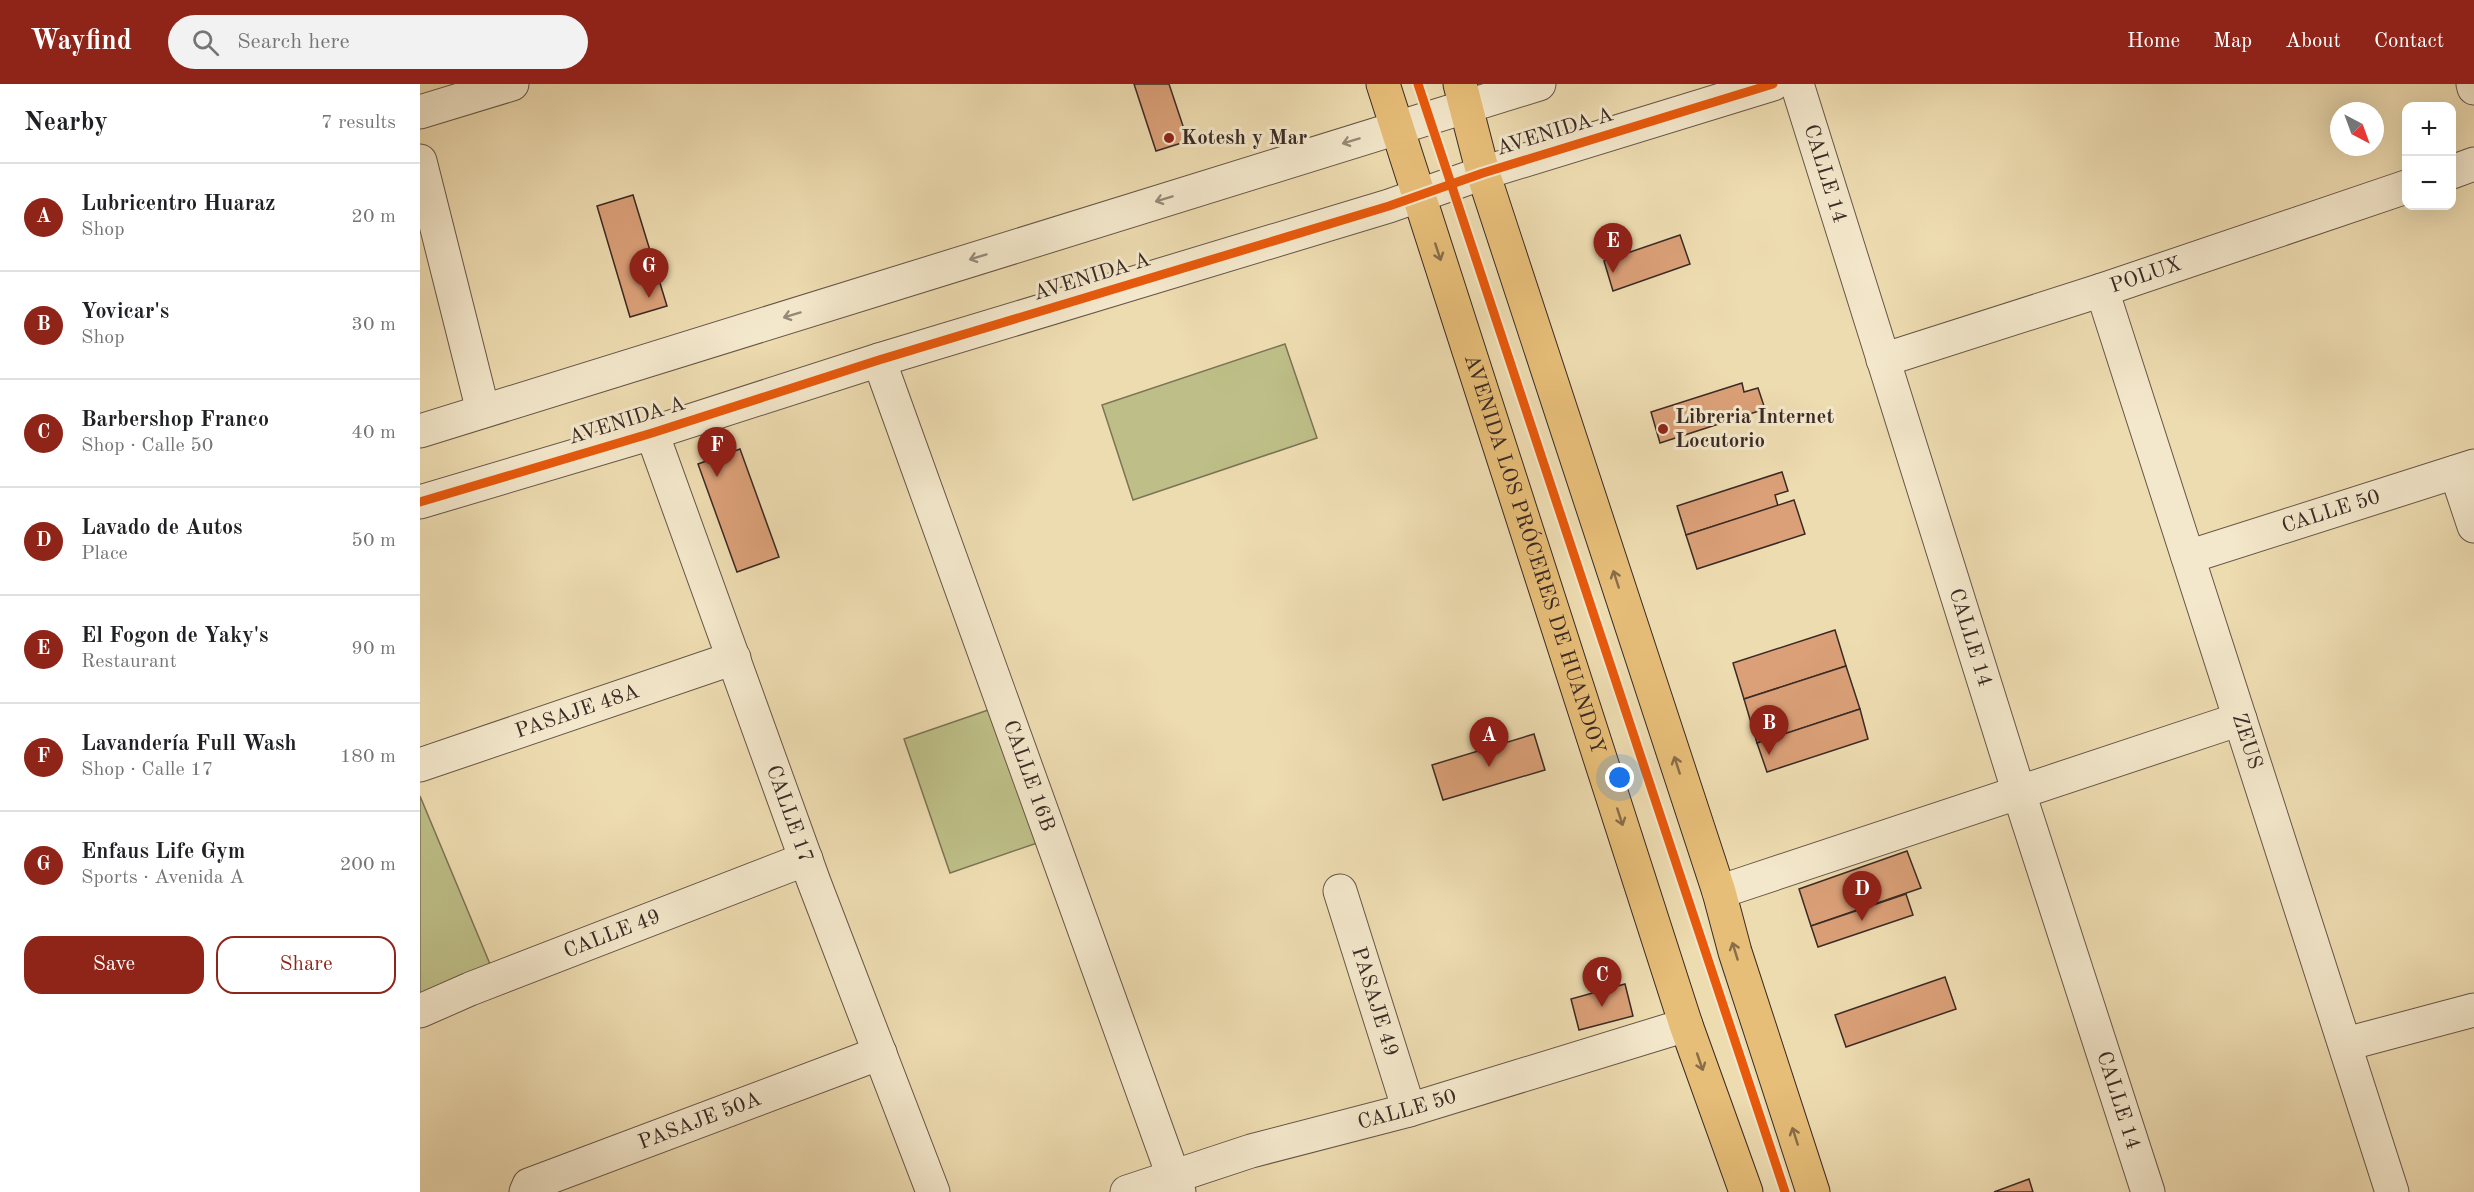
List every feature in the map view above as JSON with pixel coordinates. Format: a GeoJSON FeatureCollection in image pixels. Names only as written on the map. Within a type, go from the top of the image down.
{"type":"FeatureCollection","features":[{"type":"Feature","properties":{"kind":"main road","name":"AVENIDA LOS PRÓCERES DE HUANDOY"},"geometry":{"type":"LineString","coordinates":[[1383,84],[1686,1025],[1746,1192]]}},
{"type":"Feature","properties":{"kind":"main road"},"geometry":{"type":"LineString","coordinates":[[1463,95],[1483,172],[1719,892],[1813,1192]]}},
{"type":"Feature","properties":{"kind":"street"},"geometry":{"type":"LineString","coordinates":[[420,112],[512,84]]}},
{"type":"Feature","properties":{"kind":"street"},"geometry":{"type":"LineString","coordinates":[[420,431],[1396,127],[1463,95],[1539,84]]}},
{"type":"Feature","properties":{"kind":"street","name":"AVENIDA A"},"geometry":{"type":"LineString","coordinates":[[420,502],[652,433],[879,360],[1420,196],[1483,172],[1773,84]]}},
{"type":"Feature","properties":{"kind":"street","name":"CALLE 14"},"geometry":{"type":"LineString","coordinates":[[1797,84],[2019,793],[2148,1192]]}},
{"type":"Feature","properties":{"kind":"street"},"geometry":{"type":"LineString","coordinates":[[420,161],[483,411]]}},
{"type":"Feature","properties":{"kind":"street"},"geometry":{"type":"LineString","coordinates":[[2456,170],[2474,164]]}},
{"type":"Feature","properties":{"kind":"street","name":"POLUX"},"geometry":{"type":"LineString","coordinates":[[1883,360],[2102,290],[2402,188]]}},
{"type":"Feature","properties":{"kind":"street","name":"ZEUS"},"geometry":{"type":"LineString","coordinates":[[2102,290],[2392,1192]]}},
{"type":"Feature","properties":{"kind":"street","name":"CALLE 16B"},"geometry":{"type":"LineString","coordinates":[[879,360],[1176,1185]]}},
{"type":"Feature","properties":{"kind":"street","name":"CALLE 17"},"geometry":{"type":"LineString","coordinates":[[652,433],[806,859],[933,1192]]}},
{"type":"Feature","properties":{"kind":"street"},"geometry":{"type":"LineString","coordinates":[[2465,469],[2474,525]]}},
{"type":"Feature","properties":{"kind":"street","name":"CALLE 50"},"geometry":{"type":"LineString","coordinates":[[2188,557],[2465,469]]}},
{"type":"Feature","properties":{"kind":"street","name":"PASAJE 48A"},"geometry":{"type":"LineString","coordinates":[[420,765],[734,658]]}},
{"type":"Feature","properties":{"kind":"street"},"geometry":{"type":"LineString","coordinates":[[1719,892],[2240,719]]}},
{"type":"Feature","properties":{"kind":"street","name":"CALLE 49"},"geometry":{"type":"LineString","coordinates":[[420,1011],[470,989],[806,859]]}},
{"type":"Feature","properties":{"kind":"street","name":"PASAJE 49"},"geometry":{"type":"LineString","coordinates":[[1340,891],[1409,1110]]}},
{"type":"Feature","properties":{"kind":"street"},"geometry":{"type":"LineString","coordinates":[[2346,1044],[2474,1010]]}},
{"type":"Feature","properties":{"kind":"street","name":"CALLE 50"},"geometry":{"type":"LineString","coordinates":[[1127,1192],[1176,1185],[1251,1151],[1409,1110],[1686,1025]]}},
{"type":"Feature","properties":{"kind":"street","name":"PASAJE 50A"},"geometry":{"type":"LineString","coordinates":[[529,1190],[880,1053]]}},
{"type":"Feature","properties":{"kind":"green space"},"geometry":{"type":"Polygon","coordinates":[[[1285,344],[1317,438],[1133,500],[1102,405],[1285,344]]]}},
{"type":"Feature","properties":{"kind":"green space"},"geometry":{"type":"Polygon","coordinates":[[[994,708],[1040,842],[950,873],[904,739],[994,708]]]}},
{"type":"Feature","properties":{"kind":"green space"},"geometry":{"type":"Polygon","coordinates":[[[420,796],[490,964],[420,996],[420,796]]]}},
{"type":"Feature","properties":{"kind":"building"},"geometry":{"type":"Polygon","coordinates":[[[1134,84],[1169,84],[1188,141],[1156,151],[1134,84]]]}},
{"type":"Feature","properties":{"kind":"building"},"geometry":{"type":"Polygon","coordinates":[[[633,195],[667,306],[630,317],[597,206],[633,195]]]}},
{"type":"Feature","properties":{"kind":"building"},"geometry":{"type":"Polygon","coordinates":[[[1680,235],[1690,264],[1613,291],[1604,261],[1680,235]]]}},
{"type":"Feature","properties":{"kind":"building"},"geometry":{"type":"Polygon","coordinates":[[[1742,383],[1744,392],[1758,388],[1765,409],[1660,443],[1651,412],[1742,383]]]}},
{"type":"Feature","properties":{"kind":"building"},"geometry":{"type":"Polygon","coordinates":[[[740,449],[779,557],[737,572],[698,464],[740,449]]]}},
{"type":"Feature","properties":{"kind":"building"},"geometry":{"type":"Polygon","coordinates":[[[1782,472],[1788,491],[1775,495],[1778,506],[1686,535],[1677,506],[1782,472]]]}},
{"type":"Feature","properties":{"kind":"building"},"geometry":{"type":"Polygon","coordinates":[[[1794,500],[1805,534],[1697,569],[1686,535],[1794,500]]]}},
{"type":"Feature","properties":{"kind":"building"},"geometry":{"type":"Polygon","coordinates":[[[1835,630],[1846,666],[1744,699],[1733,663],[1835,630]]]}},
{"type":"Feature","properties":{"kind":"building"},"geometry":{"type":"Polygon","coordinates":[[[1846,666],[1860,709],[1757,743],[1744,699],[1846,666]]]}},
{"type":"Feature","properties":{"kind":"building"},"geometry":{"type":"Polygon","coordinates":[[[1860,709],[1868,739],[1767,772],[1757,743],[1860,709]]]}},
{"type":"Feature","properties":{"kind":"building"},"geometry":{"type":"Polygon","coordinates":[[[1534,734],[1545,770],[1443,800],[1432,765],[1534,734]]]}},
{"type":"Feature","properties":{"kind":"building"},"geometry":{"type":"Polygon","coordinates":[[[1907,851],[1921,888],[1811,926],[1799,889],[1907,851]]]}},
{"type":"Feature","properties":{"kind":"building"},"geometry":{"type":"Polygon","coordinates":[[[1906,894],[1913,915],[1818,947],[1811,926],[1906,894]]]}},
{"type":"Feature","properties":{"kind":"building"},"geometry":{"type":"Polygon","coordinates":[[[1945,977],[1956,1009],[1846,1047],[1835,1015],[1945,977]]]}},
{"type":"Feature","properties":{"kind":"building"},"geometry":{"type":"Polygon","coordinates":[[[1625,984],[1633,1016],[1579,1030],[1571,999],[1625,984]]]}},
{"type":"Feature","properties":{"kind":"building"},"geometry":{"type":"Polygon","coordinates":[[[2029,1179],[2033,1192],[1994,1192],[2029,1179]]]}},
{"type":"Feature","properties":{"kind":"cycle path"},"geometry":{"type":"LineString","coordinates":[[1418,84],[1785,1192]]}},
{"type":"Feature","properties":{"kind":"cycle path"},"geometry":{"type":"LineString","coordinates":[[420,502],[1389,206],[1483,173],[1773,84]]}},
{"type":"Feature","properties":{"kind":"place","name":"Kotesh y Mar"},"geometry":{"type":"Point","coordinates":[1169,138]}},
{"type":"Feature","properties":{"kind":"place","name":"El Fogon de Yaky's"},"geometry":{"type":"Point","coordinates":[1613,273]}},
{"type":"Feature","properties":{"kind":"place","name":"Enfaus Life Gym"},"geometry":{"type":"Point","coordinates":[649,298]}},
{"type":"Feature","properties":{"kind":"place","name":"Libreria Internet Locutorio"},"geometry":{"type":"Point","coordinates":[1663,429]}},
{"type":"Feature","properties":{"kind":"place","name":"Lavandería Full Wash"},"geometry":{"type":"Point","coordinates":[717,477]}},
{"type":"Feature","properties":{"kind":"place","name":"Yovicar's"},"geometry":{"type":"Point","coordinates":[1769,755]}},
{"type":"Feature","properties":{"kind":"place","name":"Lubricentro Huaraz"},"geometry":{"type":"Point","coordinates":[1489,767]}},
{"type":"Feature","properties":{"kind":"place","name":"Lavado de Autos"},"geometry":{"type":"Point","coordinates":[1862,921]}},
{"type":"Feature","properties":{"kind":"place","name":"Barbershop Franco"},"geometry":{"type":"Point","coordinates":[1602,1007]}}]}
